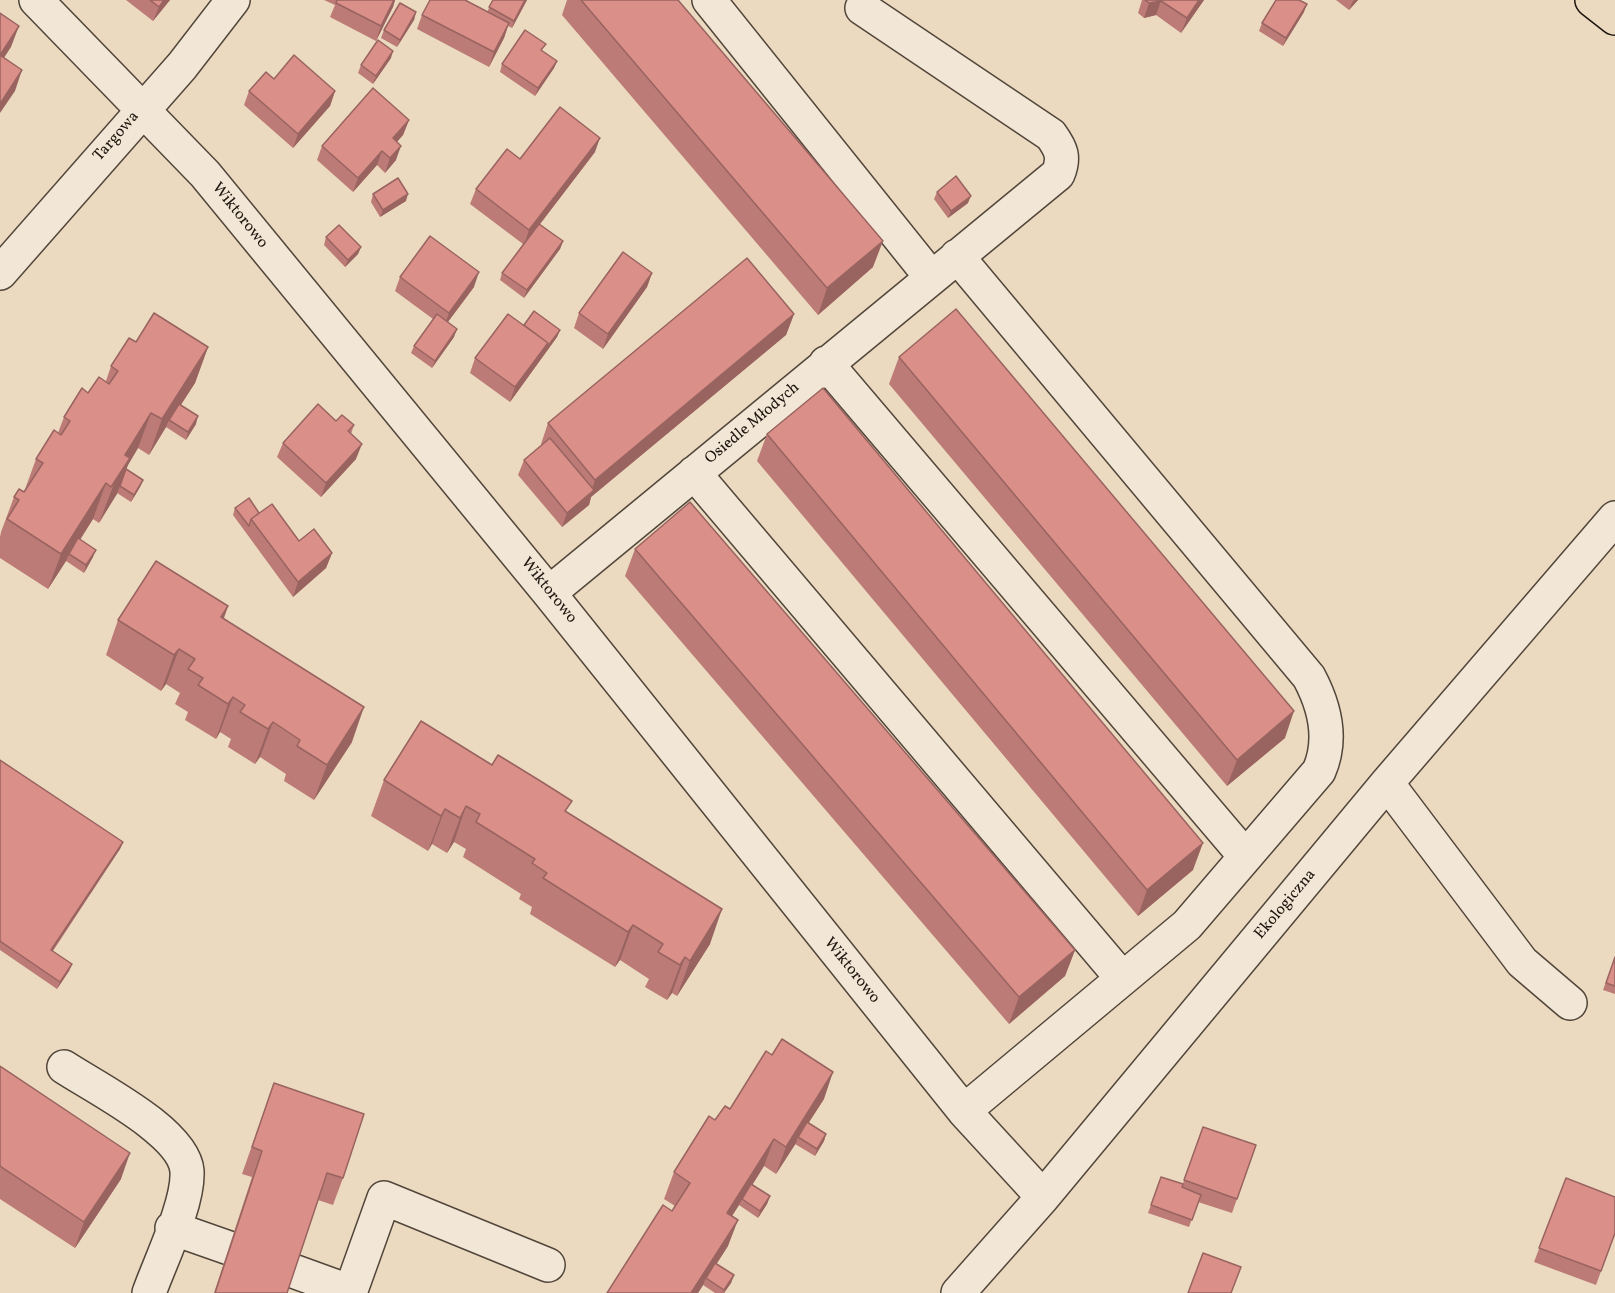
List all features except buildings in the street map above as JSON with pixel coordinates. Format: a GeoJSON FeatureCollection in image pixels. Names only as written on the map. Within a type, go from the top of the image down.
{"type":"FeatureCollection","features":[{"type":"Feature","properties":{"kind":"main road"},"geometry":{"type":"LineString","coordinates":[[1592,0],[1615,18]]}},
{"type":"Feature","properties":{"kind":"street","name":"Wiktorowo"},"geometry":{"type":"LineString","coordinates":[[36,0],[205,174],[549,593],[964,1111],[1043,1197]]}},
{"type":"Feature","properties":{"kind":"street","name":"Targowa"},"geometry":{"type":"LineString","coordinates":[[0,273],[141,109],[182,66],[233,0]]}},
{"type":"Feature","properties":{"kind":"street"},"geometry":{"type":"LineString","coordinates":[[709,0],[931,277]]}},
{"type":"Feature","properties":{"kind":"street","name":"Osiedle Młodych"},"geometry":{"type":"LineString","coordinates":[[549,593],[1058,174],[1063,161],[1060,148],[1051,135],[862,8]]}},
{"type":"Feature","properties":{"kind":"street"},"geometry":{"type":"LineString","coordinates":[[957,256],[1309,677],[1321,698],[1326,724],[1327,753],[1319,771],[1187,925],[964,1111]]}},
{"type":"Feature","properties":{"kind":"street"},"geometry":{"type":"LineString","coordinates":[[826,363],[1245,856]]}},
{"type":"Feature","properties":{"kind":"street"},"geometry":{"type":"LineString","coordinates":[[694,473],[1122,978]]}},
{"type":"Feature","properties":{"kind":"street","name":"Ekologiczna"},"geometry":{"type":"LineString","coordinates":[[958,1293],[1043,1197],[1387,783],[1615,518]]}},
{"type":"Feature","properties":{"kind":"street"},"geometry":{"type":"LineString","coordinates":[[1387,783],[1522,962],[1569,1003]]}},
{"type":"Feature","properties":{"kind":"street"},"geometry":{"type":"LineString","coordinates":[[64,1067],[161,1129],[181,1151],[187,1171],[184,1196],[149,1293]]}},
{"type":"Feature","properties":{"kind":"street"},"geometry":{"type":"LineString","coordinates":[[293,1271],[350,1292],[384,1198],[548,1265]]}},
{"type":"Feature","properties":{"kind":"street"},"geometry":{"type":"LineString","coordinates":[[172,1228],[229,1248]]}}]}
